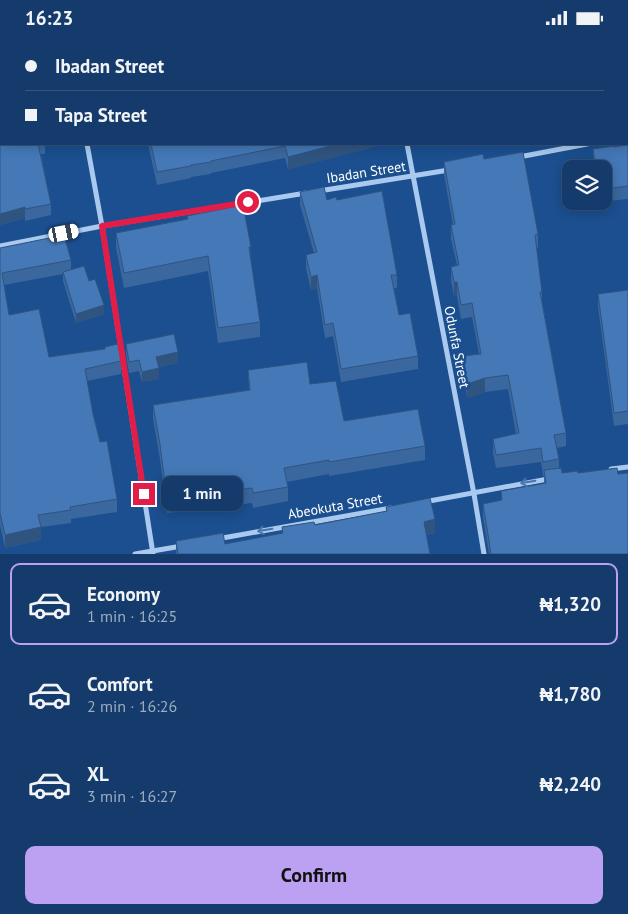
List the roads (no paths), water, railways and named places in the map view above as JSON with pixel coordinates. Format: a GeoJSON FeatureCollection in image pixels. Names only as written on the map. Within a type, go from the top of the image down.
{"type":"FeatureCollection","features":[{"type":"Feature","properties":{"kind":"street"},"geometry":{"type":"LineString","coordinates":[[87,145],[102,226],[153,553]]}},
{"type":"Feature","properties":{"kind":"street","name":"Odunfa Street"},"geometry":{"type":"LineString","coordinates":[[406,145],[484,554]]}},
{"type":"Feature","properties":{"kind":"street"},"geometry":{"type":"LineString","coordinates":[[512,158],[582,145]]}},
{"type":"Feature","properties":{"kind":"street","name":"Ibadan Street"},"geometry":{"type":"LineString","coordinates":[[317,191],[458,168]]}},
{"type":"Feature","properties":{"kind":"street"},"geometry":{"type":"LineString","coordinates":[[0,246],[102,226],[308,193]]}},
{"type":"Feature","properties":{"kind":"street"},"geometry":{"type":"LineString","coordinates":[[609,470],[628,467]]}},
{"type":"Feature","properties":{"kind":"street"},"geometry":{"type":"LineString","coordinates":[[418,503],[553,479]]}},
{"type":"Feature","properties":{"kind":"street","name":"Abeokuta Street"},"geometry":{"type":"LineString","coordinates":[[214,540],[400,506]]}},
{"type":"Feature","properties":{"kind":"street"},"geometry":{"type":"LineString","coordinates":[[135,554],[153,553],[188,545]]}}]}
